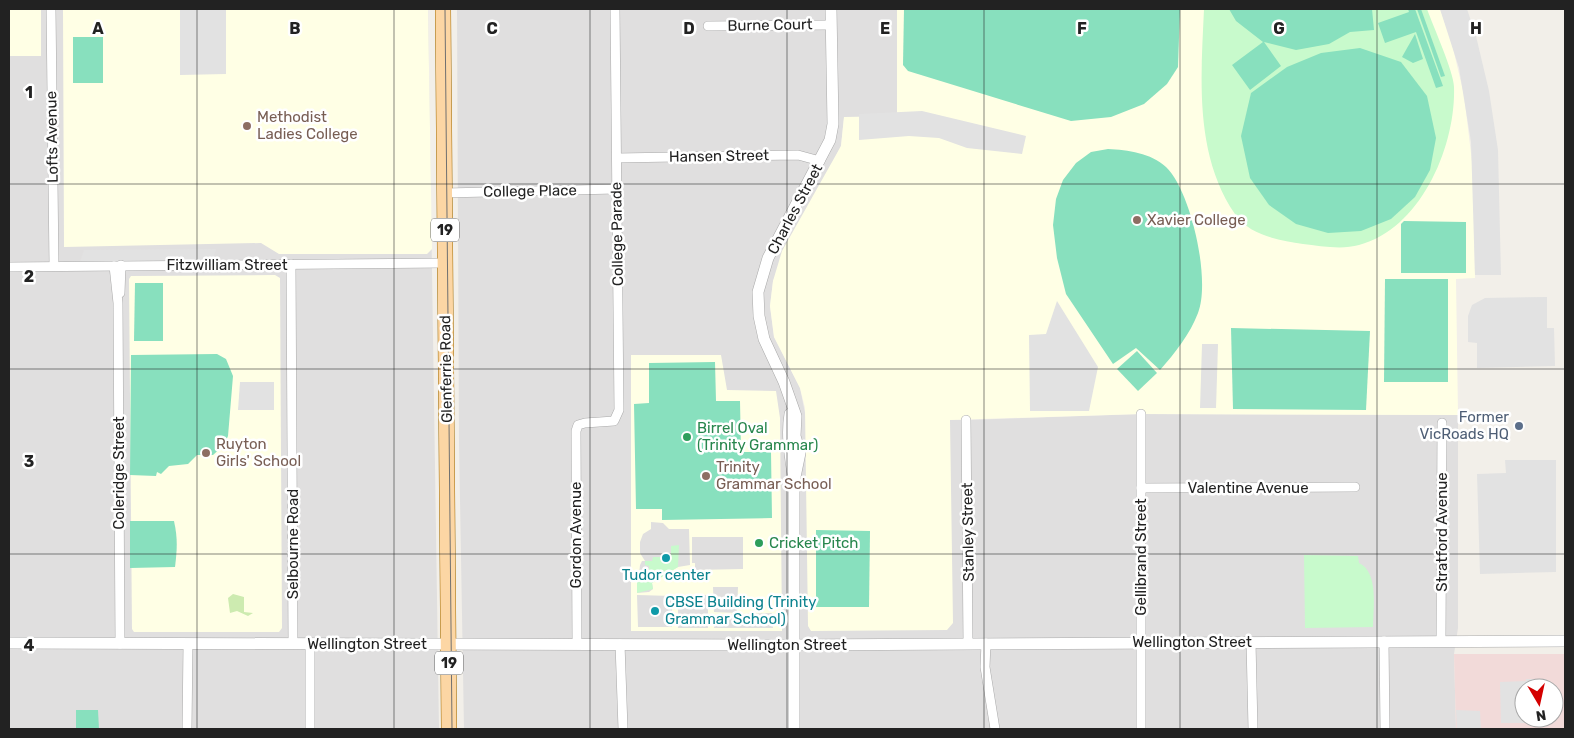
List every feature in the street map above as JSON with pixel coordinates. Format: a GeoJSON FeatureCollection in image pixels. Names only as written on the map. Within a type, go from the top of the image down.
{"type":"FeatureCollection","features":[{"type":"Feature","properties":{"kind":"main road","name":"Glenferrie Road"},"geometry":{"type":"LineString","coordinates":[[443,9],[449,729]]}},
{"type":"Feature","properties":{"kind":"street","name":"Lofts Avenue"},"geometry":{"type":"LineString","coordinates":[[51,9],[54,266]]}},
{"type":"Feature","properties":{"kind":"street","name":"College Parade"},"geometry":{"type":"LineString","coordinates":[[578,425],[610,422],[616,419],[618,414],[615,9]]}},
{"type":"Feature","properties":{"kind":"street","name":"Charles Street"},"geometry":{"type":"LineString","coordinates":[[794,729],[794,482],[787,432],[791,403],[764,339],[759,316],[758,292],[768,258],[820,161],[832,132],[831,9]]}},
{"type":"Feature","properties":{"kind":"street","name":"Burne Court"},"geometry":{"type":"LineString","coordinates":[[708,26],[831,24]]}},
{"type":"Feature","properties":{"kind":"street","name":"Hansen Street"},"geometry":{"type":"LineString","coordinates":[[616,158],[798,155],[820,161]]}},
{"type":"Feature","properties":{"kind":"street","name":"College Place"},"geometry":{"type":"LineString","coordinates":[[445,193],[616,190]]}},
{"type":"Feature","properties":{"kind":"street","name":"Fitzwilliam Street"},"geometry":{"type":"LineString","coordinates":[[9,267],[445,262]]}},
{"type":"Feature","properties":{"kind":"street","name":"Selbourne Road"},"geometry":{"type":"LineString","coordinates":[[291,264],[293,644]]}},
{"type":"Feature","properties":{"kind":"street","name":"Coleridge Street"},"geometry":{"type":"LineString","coordinates":[[118,266],[120,644]]}},
{"type":"Feature","properties":{"kind":"street","name":"Gellibrand Street"},"geometry":{"type":"LineString","coordinates":[[1141,414],[1141,729]]}},
{"type":"Feature","properties":{"kind":"street","name":"Stanley Street"},"geometry":{"type":"LineString","coordinates":[[966,420],[968,643]]}},
{"type":"Feature","properties":{"kind":"street","name":"Stratford Avenue"},"geometry":{"type":"LineString","coordinates":[[1441,642],[1442,423]]}},
{"type":"Feature","properties":{"kind":"street","name":"Gordon Avenue"},"geometry":{"type":"LineString","coordinates":[[577,644],[576,431],[578,425]]}},
{"type":"Feature","properties":{"kind":"street","name":"Valentine Avenue"},"geometry":{"type":"LineString","coordinates":[[1141,488],[1355,487]]}},
{"type":"Feature","properties":{"kind":"street"},"geometry":{"type":"LineString","coordinates":[[1384,641],[1384,729]]}},
{"type":"Feature","properties":{"kind":"street","name":"Wellington Street"},"geometry":{"type":"LineString","coordinates":[[9,643],[794,645],[1565,641]]}},
{"type":"Feature","properties":{"kind":"street"},"geometry":{"type":"LineString","coordinates":[[1252,642],[1253,729]]}},
{"type":"Feature","properties":{"kind":"street"},"geometry":{"type":"LineString","coordinates":[[986,643],[985,667],[995,729]]}},
{"type":"Feature","properties":{"kind":"street"},"geometry":{"type":"LineString","coordinates":[[187,729],[188,644]]}},
{"type":"Feature","properties":{"kind":"street"},"geometry":{"type":"LineString","coordinates":[[310,644],[310,729]]}},
{"type":"Feature","properties":{"kind":"street"},"geometry":{"type":"LineString","coordinates":[[623,644],[623,729]]}},
{"type":"Feature","properties":{"kind":"shaded area"},"geometry":{"type":"Polygon","coordinates":[[[9,9],[428,9],[439,729],[9,729],[9,9]]]}},
{"type":"Feature","properties":{"kind":"shaded area"},"geometry":{"type":"Polygon","coordinates":[[[9,9],[41,9],[41,56],[9,56],[9,9]]]}},
{"type":"Feature","properties":{"kind":"shaded area","name":"Methodist Ladies College"},"geometry":{"type":"Polygon","coordinates":[[[63,9],[428,9],[432,249],[427,254],[279,254],[261,243],[64,247],[63,9]]]}},
{"type":"Feature","properties":{"kind":"shaded area"},"geometry":{"type":"Polygon","coordinates":[[[180,9],[226,9],[226,74],[180,75],[180,9]]]}},
{"type":"Feature","properties":{"kind":"shaded area"},"geometry":{"type":"Polygon","coordinates":[[[457,9],[897,9],[897,117],[844,117],[841,146],[773,281],[770,306],[774,337],[800,388],[806,418],[966,420],[1141,414],[1458,415],[1458,628],[1454,654],[1456,729],[464,729],[459,442],[457,9]]]}},
{"type":"Feature","properties":{"kind":"shaded area","name":"Xavier College"},"geometry":{"type":"Polygon","coordinates":[[[897,9],[1440,9],[1452,44],[1464,95],[1473,170],[1475,278],[1456,279],[1458,415],[1141,414],[950,420],[953,623],[947,630],[811,631],[808,626],[805,408],[800,388],[774,337],[770,306],[773,281],[782,251],[841,146],[844,117],[897,116],[897,9]]]}},
{"type":"Feature","properties":{"kind":"shaded area"},"geometry":{"type":"Polygon","coordinates":[[[1440,9],[1467,9],[1476,36],[1489,91],[1498,150],[1501,275],[1475,275],[1471,142],[1459,68],[1440,9]]]}},
{"type":"Feature","properties":{"kind":"shaded area"},"geometry":{"type":"Polygon","coordinates":[[[922,111],[1026,136],[1022,154],[967,148],[939,138],[909,136],[859,140],[859,114],[922,111]]]}},
{"type":"Feature","properties":{"kind":"shaded area"},"geometry":{"type":"Polygon","coordinates":[[[216,249],[213,260],[80,262],[84,250],[216,249]]]}},
{"type":"Feature","properties":{"kind":"shaded area","name":"Ruyton Girls' School"},"geometry":{"type":"Polygon","coordinates":[[[275,275],[280,278],[282,628],[279,632],[134,632],[132,629],[129,279],[131,276],[275,275]]]}},
{"type":"Feature","properties":{"kind":"shaded area"},"geometry":{"type":"Polygon","coordinates":[[[1547,297],[1547,328],[1554,328],[1555,366],[1477,368],[1477,343],[1468,342],[1468,316],[1472,305],[1485,298],[1547,297]]]}},
{"type":"Feature","properties":{"kind":"shaded area"},"geometry":{"type":"Polygon","coordinates":[[[1057,301],[1098,367],[1089,411],[1030,411],[1029,335],[1046,334],[1057,301]]]}},
{"type":"Feature","properties":{"kind":"shaded area"},"geometry":{"type":"Polygon","coordinates":[[[1202,344],[1218,344],[1216,408],[1200,408],[1202,344]]]}},
{"type":"Feature","properties":{"kind":"shaded area","name":"Trinity Grammar School"},"geometry":{"type":"Polygon","coordinates":[[[631,355],[721,355],[727,390],[776,391],[780,418],[782,631],[631,631],[631,355]],[[651,522],[651,529],[643,534],[640,542],[640,553],[645,561],[642,561],[640,565],[637,593],[649,592],[653,589],[652,583],[659,577],[678,567],[690,565],[689,529],[669,529],[663,523],[651,522]],[[692,537],[692,563],[695,563],[695,570],[743,569],[743,537],[692,537]],[[713,587],[714,612],[737,613],[738,587],[713,587]],[[637,595],[638,627],[672,627],[672,596],[637,595]],[[678,595],[678,628],[708,628],[708,595],[678,595]],[[772,613],[715,615],[714,628],[773,628],[772,613]]]}},
{"type":"Feature","properties":{"kind":"shaded area"},"geometry":{"type":"Polygon","coordinates":[[[240,382],[274,382],[274,410],[238,410],[240,382]]]}},
{"type":"Feature","properties":{"kind":"shaded area"},"geometry":{"type":"Polygon","coordinates":[[[1505,460],[1556,460],[1556,572],[1480,574],[1477,474],[1506,473],[1505,460]]]}},
{"type":"Feature","properties":{"kind":"shaded area"},"geometry":{"type":"Polygon","coordinates":[[[1454,654],[1565,654],[1565,729],[1456,729],[1454,654]]]}},
{"type":"Feature","properties":{"kind":"shaded area"},"geometry":{"type":"Polygon","coordinates":[[[1514,681],[1514,723],[1501,723],[1500,682],[1514,681]]]}},
{"type":"Feature","properties":{"kind":"shaded area"},"geometry":{"type":"Polygon","coordinates":[[[1456,710],[1480,711],[1481,729],[1457,729],[1456,710]]]}},
{"type":"Feature","properties":{"kind":"green space"},"geometry":{"type":"Polygon","coordinates":[[[904,9],[1180,9],[1178,67],[1167,84],[1144,104],[1111,117],[1071,121],[908,71],[903,65],[904,9]]]}},
{"type":"Feature","properties":{"kind":"green space"},"geometry":{"type":"Polygon","coordinates":[[[1204,9],[1427,9],[1453,80],[1453,110],[1449,134],[1441,159],[1417,204],[1400,222],[1381,236],[1359,245],[1324,247],[1275,239],[1257,232],[1241,221],[1222,191],[1212,166],[1206,141],[1202,88],[1204,9]]]}},
{"type":"Feature","properties":{"kind":"green space"},"geometry":{"type":"Polygon","coordinates":[[[1229,9],[1372,9],[1374,30],[1350,32],[1329,44],[1296,50],[1264,42],[1281,66],[1250,90],[1232,65],[1263,42],[1236,21],[1229,9]]]}},
{"type":"Feature","properties":{"kind":"green space"},"geometry":{"type":"Polygon","coordinates":[[[1408,9],[1415,9],[1443,86],[1436,88],[1416,32],[1385,43],[1378,23],[1409,12],[1408,9]]]}},
{"type":"Feature","properties":{"kind":"green space"},"geometry":{"type":"Polygon","coordinates":[[[1417,9],[1421,9],[1445,76],[1441,77],[1417,9]]]}},
{"type":"Feature","properties":{"kind":"green space"},"geometry":{"type":"Polygon","coordinates":[[[1415,34],[1423,59],[1413,63],[1402,57],[1415,34]]]}},
{"type":"Feature","properties":{"kind":"green space"},"geometry":{"type":"Polygon","coordinates":[[[73,37],[103,37],[103,83],[73,83],[73,37]]]}},
{"type":"Feature","properties":{"kind":"green space"},"geometry":{"type":"Polygon","coordinates":[[[1360,48],[1401,62],[1427,96],[1436,138],[1430,170],[1415,197],[1391,219],[1361,231],[1328,233],[1296,224],[1269,205],[1250,178],[1241,136],[1251,93],[1287,67],[1321,53],[1360,48]]]}},
{"type":"Feature","properties":{"kind":"green space"},"geometry":{"type":"Polygon","coordinates":[[[1108,149],[1131,151],[1146,155],[1160,162],[1175,179],[1191,215],[1200,259],[1202,280],[1198,313],[1182,343],[1160,370],[1136,348],[1113,364],[1066,294],[1057,258],[1053,225],[1056,199],[1063,180],[1076,163],[1091,152],[1108,149]]]}},
{"type":"Feature","properties":{"kind":"green space"},"geometry":{"type":"Polygon","coordinates":[[[1404,221],[1466,222],[1466,273],[1401,273],[1401,224],[1404,221]]]}},
{"type":"Feature","properties":{"kind":"green space"},"geometry":{"type":"Polygon","coordinates":[[[1385,279],[1448,279],[1448,382],[1384,382],[1385,279]]]}},
{"type":"Feature","properties":{"kind":"green space"},"geometry":{"type":"Polygon","coordinates":[[[135,283],[163,283],[163,341],[134,341],[135,283]]]}},
{"type":"Feature","properties":{"kind":"green space"},"geometry":{"type":"Polygon","coordinates":[[[1231,328],[1370,331],[1366,410],[1233,409],[1231,328]]]}},
{"type":"Feature","properties":{"kind":"green space"},"geometry":{"type":"Polygon","coordinates":[[[1137,351],[1157,373],[1138,391],[1117,369],[1137,351]]]}},
{"type":"Feature","properties":{"kind":"green space"},"geometry":{"type":"Polygon","coordinates":[[[217,354],[226,359],[233,376],[228,436],[224,445],[213,455],[197,455],[188,464],[169,466],[161,474],[157,472],[156,476],[130,475],[131,355],[217,354]]]}},
{"type":"Feature","properties":{"kind":"green space","name":"Birrel Oval (Trinity Grammar)"},"geometry":{"type":"Polygon","coordinates":[[[715,362],[716,401],[740,401],[741,452],[771,452],[772,518],[662,520],[662,509],[636,509],[634,404],[649,403],[649,363],[715,362]]]}},
{"type":"Feature","properties":{"kind":"green space"},"geometry":{"type":"Polygon","coordinates":[[[130,521],[174,521],[177,544],[175,567],[130,568],[130,521]]]}},
{"type":"Feature","properties":{"kind":"green space"},"geometry":{"type":"Polygon","coordinates":[[[816,530],[870,531],[869,607],[816,607],[816,530]]]}},
{"type":"Feature","properties":{"kind":"green space"},"geometry":{"type":"Polygon","coordinates":[[[679,545],[678,567],[652,583],[653,589],[637,593],[637,577],[646,577],[649,574],[649,566],[645,565],[645,561],[652,561],[653,557],[671,557],[671,546],[679,545]]]}},
{"type":"Feature","properties":{"kind":"green space"},"geometry":{"type":"Polygon","coordinates":[[[1304,555],[1358,556],[1359,563],[1370,574],[1372,582],[1374,592],[1373,627],[1305,628],[1304,555]]]}},
{"type":"Feature","properties":{"kind":"green space"},"geometry":{"type":"Polygon","coordinates":[[[233,594],[244,597],[244,612],[253,613],[248,616],[237,611],[230,613],[228,598],[233,594]]]}},
{"type":"Feature","properties":{"kind":"green space"},"geometry":{"type":"Polygon","coordinates":[[[76,710],[98,710],[99,729],[76,729],[76,710]]]}},
{"type":"Feature","properties":{"kind":"tram line"},"geometry":{"type":"LineString","coordinates":[[445,9],[452,729]]}},
{"type":"Feature","properties":{"kind":"place","name":"Methodist Ladies College"},"geometry":{"type":"Point","coordinates":[247,126]}},
{"type":"Feature","properties":{"kind":"place","name":"Xavier College"},"geometry":{"type":"Point","coordinates":[1137,220]}},
{"type":"Feature","properties":{"kind":"place","name":"Former VicRoads HQ"},"geometry":{"type":"Point","coordinates":[1519,426]}},
{"type":"Feature","properties":{"kind":"place","name":"Birrel Oval (Trinity Grammar)"},"geometry":{"type":"Point","coordinates":[687,437]}},
{"type":"Feature","properties":{"kind":"place","name":"Ruyton Girls' School"},"geometry":{"type":"Point","coordinates":[206,453]}},
{"type":"Feature","properties":{"kind":"place","name":"Trinity Grammar School"},"geometry":{"type":"Point","coordinates":[706,476]}},
{"type":"Feature","properties":{"kind":"place","name":"Cricket Pitch"},"geometry":{"type":"Point","coordinates":[759,543]}},
{"type":"Feature","properties":{"kind":"place","name":"Tudor center"},"geometry":{"type":"Point","coordinates":[666,558]}},
{"type":"Feature","properties":{"kind":"place","name":"CBSE Building (Trinity Grammar School)"},"geometry":{"type":"Point","coordinates":[655,611]}}]}
